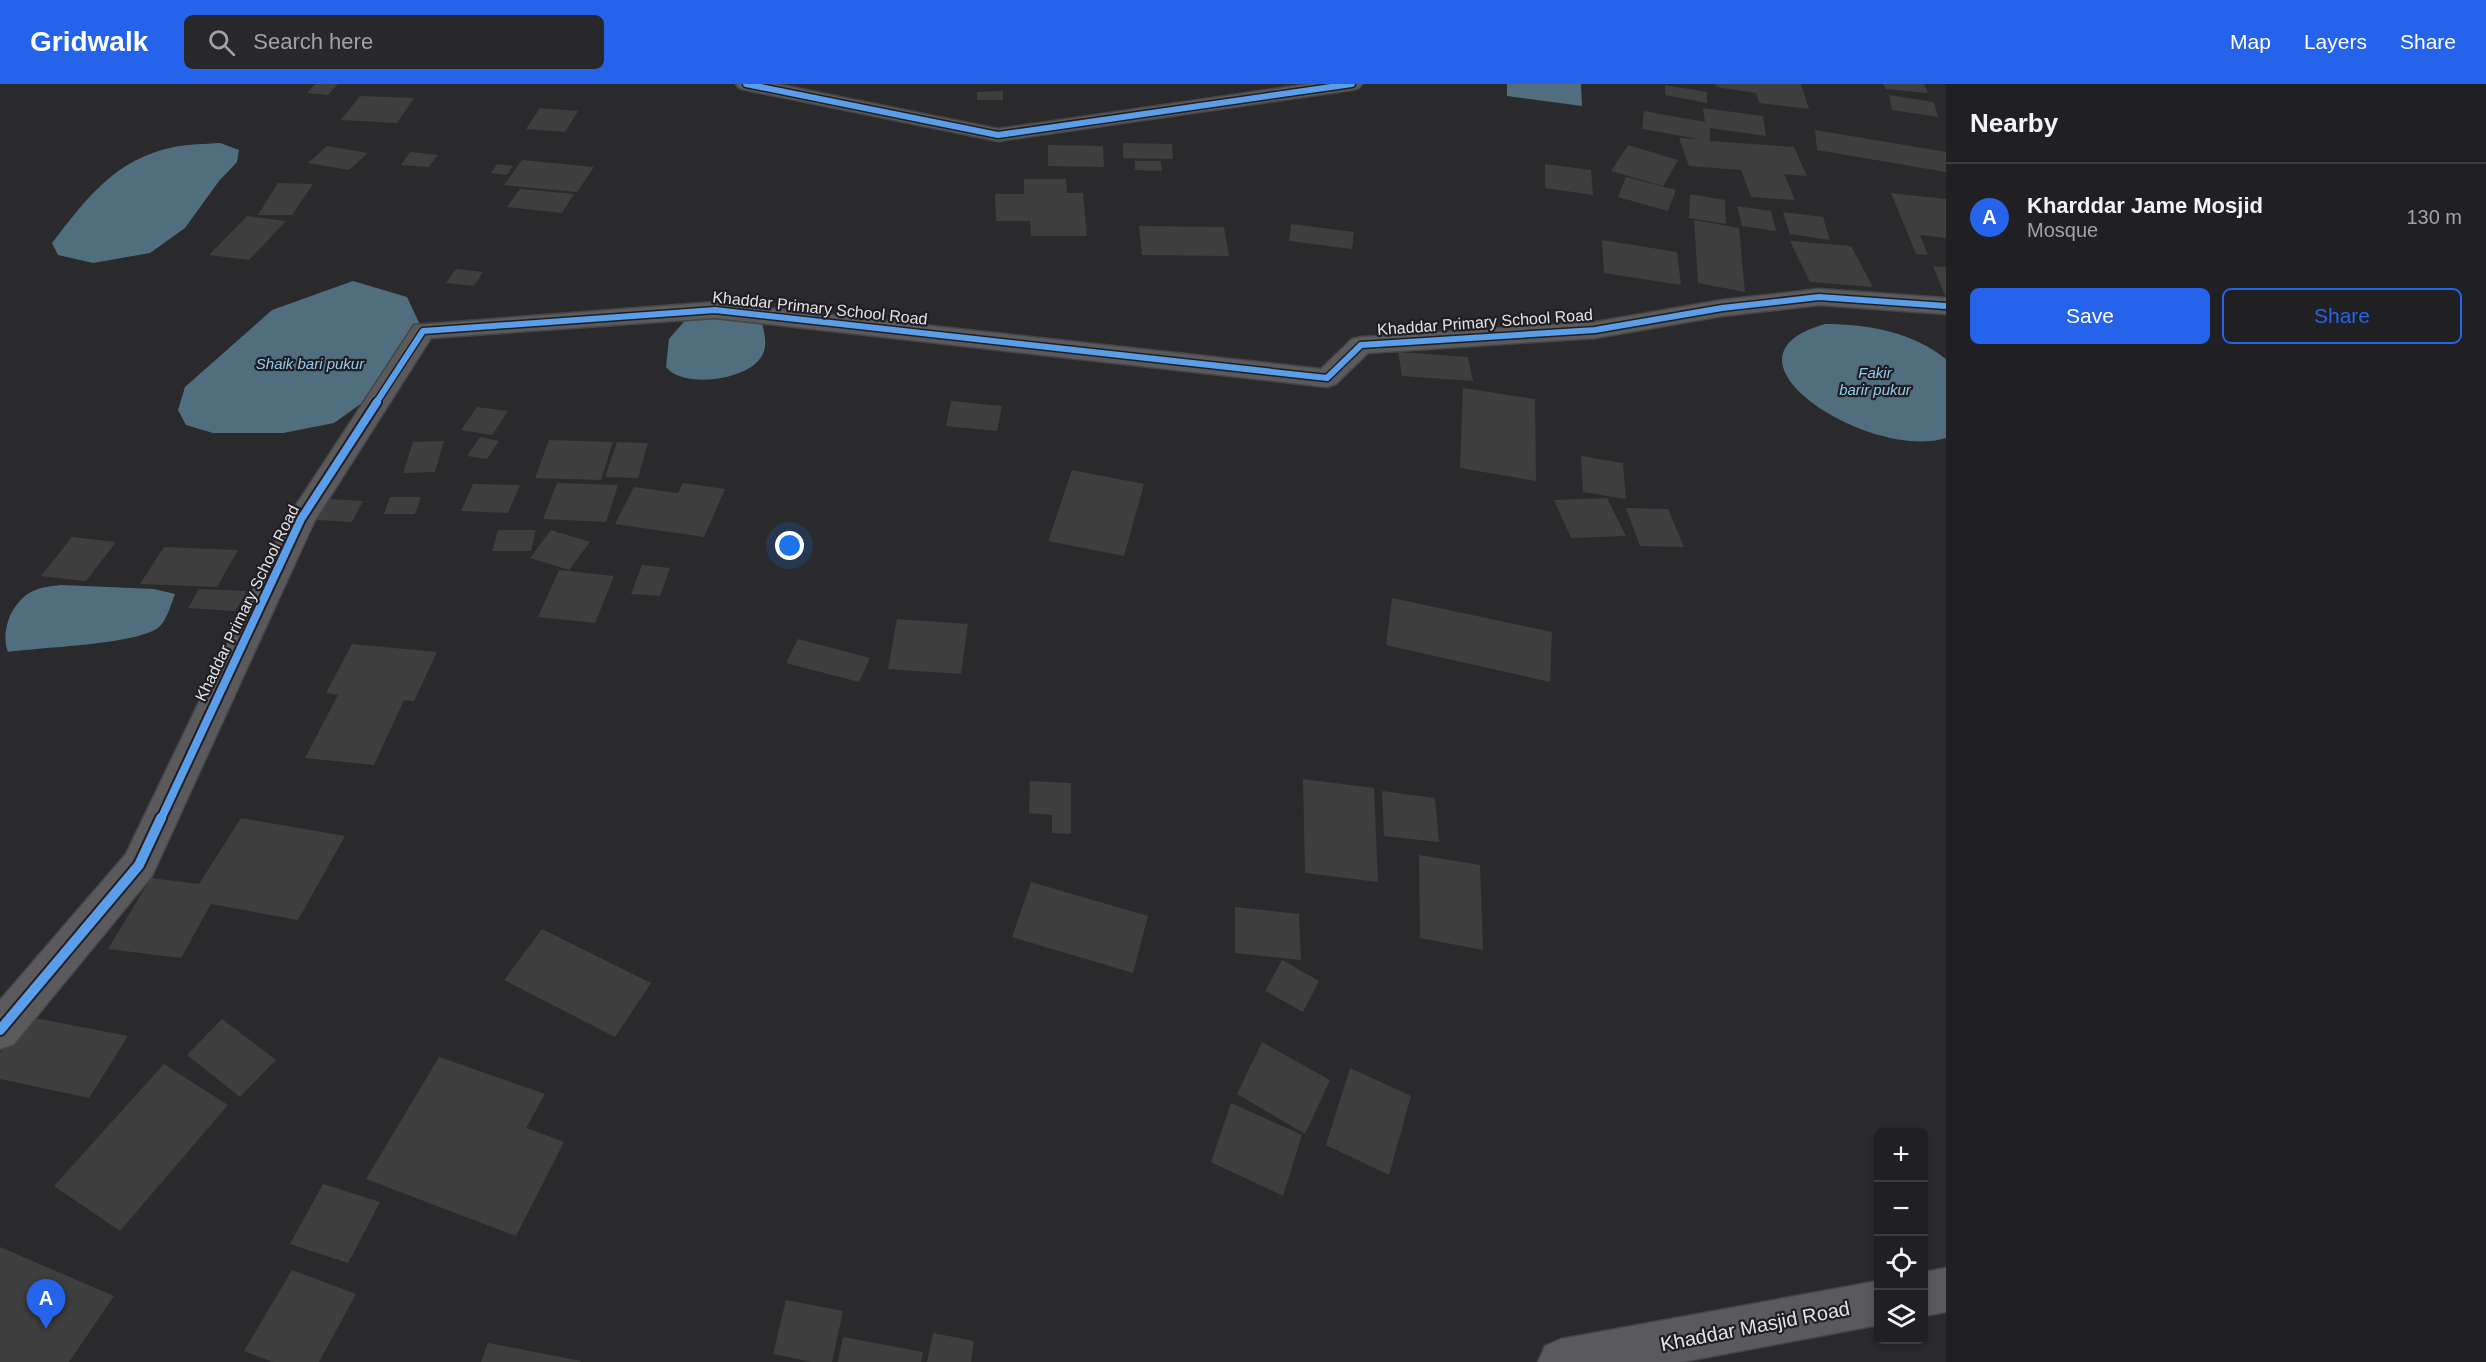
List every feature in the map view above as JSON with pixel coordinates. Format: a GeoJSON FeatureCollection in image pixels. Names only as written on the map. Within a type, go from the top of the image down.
{"type":"FeatureCollection","features":[{"type":"Feature","properties":{"kind":"street"},"geometry":{"type":"LineString","coordinates":[[746,84],[998,135],[1352,84]]}},
{"type":"Feature","properties":{"kind":"street","name":"Khaddar Primary School Road"},"geometry":{"type":"LineString","coordinates":[[0,1030],[139,866],[301,519],[423,331],[715,310],[1327,378],[1361,345],[1595,330],[1722,308],[1819,297],[1946,306]]}},
{"type":"Feature","properties":{"kind":"street"},"geometry":{"type":"LineString","coordinates":[[1928,1293],[1946,1290]]}},
{"type":"Feature","properties":{"kind":"street","name":"Khaddar Masjid Road"},"geometry":{"type":"LineString","coordinates":[[1561,1362],[1874,1304]]}},
{"type":"Feature","properties":{"kind":"water"},"geometry":{"type":"Polygon","coordinates":[[[1507,84],[1581,84],[1582,106],[1507,96],[1507,84]]]}},
{"type":"Feature","properties":{"kind":"water"},"geometry":{"type":"Polygon","coordinates":[[[220,143],[239,150],[237,162],[219,181],[185,228],[150,253],[93,263],[58,255],[52,243],[90,196],[119,171],[153,153],[174,147],[220,143]]]}},
{"type":"Feature","properties":{"kind":"water","name":"Shaik bari pukur"},"geometry":{"type":"Polygon","coordinates":[[[353,281],[407,297],[423,331],[376,393],[334,423],[283,433],[213,433],[186,425],[178,410],[185,387],[272,310],[353,281]]]}},
{"type":"Feature","properties":{"kind":"water"},"geometry":{"type":"Polygon","coordinates":[[[694,310],[762,323],[765,344],[758,361],[748,369],[734,375],[702,380],[675,374],[666,367],[669,339],[694,310]]]}},
{"type":"Feature","properties":{"kind":"water","name":"Fakir barir pukur"},"geometry":{"type":"Polygon","coordinates":[[[1825,324],[1889,331],[1919,342],[1946,359],[1946,438],[1915,441],[1879,435],[1843,421],[1812,403],[1790,381],[1782,360],[1792,340],[1825,324]]]}},
{"type":"Feature","properties":{"kind":"water"},"geometry":{"type":"Polygon","coordinates":[[[61,585],[154,589],[175,594],[162,624],[148,633],[110,642],[8,652],[7,626],[19,602],[36,590],[61,585]]]}},
{"type":"Feature","properties":{"kind":"building"},"geometry":{"type":"Polygon","coordinates":[[[315,84],[338,84],[328,95],[307,93],[315,84]]]}},
{"type":"Feature","properties":{"kind":"building"},"geometry":{"type":"Polygon","coordinates":[[[1715,84],[1801,84],[1809,109],[1759,103],[1756,93],[1716,87],[1715,84]]]}},
{"type":"Feature","properties":{"kind":"building"},"geometry":{"type":"Polygon","coordinates":[[[1883,84],[1924,84],[1928,93],[1886,89],[1883,84]]]}},
{"type":"Feature","properties":{"kind":"building"},"geometry":{"type":"Polygon","coordinates":[[[1665,85],[1707,92],[1707,103],[1665,95],[1665,85]]]}},
{"type":"Feature","properties":{"kind":"building"},"geometry":{"type":"Polygon","coordinates":[[[1003,91],[1003,100],[977,100],[977,92],[1003,91]]]}},
{"type":"Feature","properties":{"kind":"building"},"geometry":{"type":"Polygon","coordinates":[[[1889,95],[1934,102],[1938,117],[1892,110],[1889,95]]]}},
{"type":"Feature","properties":{"kind":"building"},"geometry":{"type":"Polygon","coordinates":[[[360,96],[414,98],[397,123],[341,120],[360,96]]]}},
{"type":"Feature","properties":{"kind":"building"},"geometry":{"type":"Polygon","coordinates":[[[540,108],[578,111],[565,132],[526,129],[540,108]]]}},
{"type":"Feature","properties":{"kind":"building"},"geometry":{"type":"Polygon","coordinates":[[[1703,108],[1763,116],[1766,136],[1710,128],[1710,141],[1794,147],[1807,176],[1784,174],[1795,200],[1751,197],[1741,170],[1689,166],[1679,138],[1699,139],[1642,129],[1644,111],[1705,122],[1703,108]]]}},
{"type":"Feature","properties":{"kind":"building"},"geometry":{"type":"Polygon","coordinates":[[[1815,130],[1946,152],[1946,172],[1817,150],[1815,130]]]}},
{"type":"Feature","properties":{"kind":"building"},"geometry":{"type":"Polygon","coordinates":[[[1123,143],[1172,144],[1173,159],[1123,158],[1123,143]]]}},
{"type":"Feature","properties":{"kind":"building"},"geometry":{"type":"Polygon","coordinates":[[[1048,145],[1103,146],[1104,167],[1048,166],[1048,145]]]}},
{"type":"Feature","properties":{"kind":"building"},"geometry":{"type":"Polygon","coordinates":[[[1628,145],[1678,160],[1663,186],[1611,171],[1628,145]]]}},
{"type":"Feature","properties":{"kind":"building"},"geometry":{"type":"Polygon","coordinates":[[[327,146],[368,153],[349,170],[308,163],[327,146]]]}},
{"type":"Feature","properties":{"kind":"building"},"geometry":{"type":"Polygon","coordinates":[[[410,152],[438,155],[429,167],[401,165],[410,152]]]}},
{"type":"Feature","properties":{"kind":"building"},"geometry":{"type":"Polygon","coordinates":[[[522,160],[594,167],[577,192],[504,185],[522,160]]]}},
{"type":"Feature","properties":{"kind":"building"},"geometry":{"type":"Polygon","coordinates":[[[1135,161],[1161,161],[1162,171],[1135,170],[1135,161]]]}},
{"type":"Feature","properties":{"kind":"building"},"geometry":{"type":"Polygon","coordinates":[[[497,164],[513,166],[507,175],[491,173],[497,164]]]}},
{"type":"Feature","properties":{"kind":"building"},"geometry":{"type":"Polygon","coordinates":[[[1545,164],[1591,170],[1593,195],[1545,188],[1545,164]]]}},
{"type":"Feature","properties":{"kind":"building"},"geometry":{"type":"Polygon","coordinates":[[[1626,177],[1676,190],[1668,211],[1618,197],[1626,177]]]}},
{"type":"Feature","properties":{"kind":"building"},"geometry":{"type":"Polygon","coordinates":[[[1024,179],[1066,179],[1067,193],[1083,193],[1087,236],[1031,236],[1030,221],[996,221],[995,194],[1024,194],[1024,179]]]}},
{"type":"Feature","properties":{"kind":"building"},"geometry":{"type":"Polygon","coordinates":[[[278,183],[313,184],[292,215],[258,215],[278,183]]]}},
{"type":"Feature","properties":{"kind":"building"},"geometry":{"type":"Polygon","coordinates":[[[520,189],[574,194],[562,213],[507,207],[520,189]]]}},
{"type":"Feature","properties":{"kind":"building"},"geometry":{"type":"Polygon","coordinates":[[[1891,193],[1946,199],[1946,238],[1920,235],[1928,255],[1916,254],[1891,193]]]}},
{"type":"Feature","properties":{"kind":"building"},"geometry":{"type":"Polygon","coordinates":[[[1690,194],[1725,200],[1726,224],[1689,218],[1690,194]]]}},
{"type":"Feature","properties":{"kind":"building"},"geometry":{"type":"Polygon","coordinates":[[[1737,206],[1771,211],[1776,231],[1742,226],[1737,206]]]}},
{"type":"Feature","properties":{"kind":"building"},"geometry":{"type":"Polygon","coordinates":[[[1783,212],[1823,217],[1830,240],[1790,234],[1783,212]]]}},
{"type":"Feature","properties":{"kind":"building"},"geometry":{"type":"Polygon","coordinates":[[[247,216],[286,221],[249,260],[209,255],[247,216]]]}},
{"type":"Feature","properties":{"kind":"building"},"geometry":{"type":"Polygon","coordinates":[[[1694,220],[1739,228],[1745,292],[1698,283],[1694,220]]]}},
{"type":"Feature","properties":{"kind":"building"},"geometry":{"type":"Polygon","coordinates":[[[1291,224],[1354,232],[1352,249],[1289,241],[1291,224]]]}},
{"type":"Feature","properties":{"kind":"building"},"geometry":{"type":"Polygon","coordinates":[[[1139,226],[1224,227],[1229,256],[1142,255],[1139,226]]]}},
{"type":"Feature","properties":{"kind":"building"},"geometry":{"type":"Polygon","coordinates":[[[1602,240],[1677,252],[1681,285],[1604,273],[1602,240]]]}},
{"type":"Feature","properties":{"kind":"building"},"geometry":{"type":"Polygon","coordinates":[[[1790,241],[1851,246],[1873,287],[1810,282],[1790,241]]]}},
{"type":"Feature","properties":{"kind":"building"},"geometry":{"type":"Polygon","coordinates":[[[1933,266],[1946,267],[1946,298],[1933,266]]]}},
{"type":"Feature","properties":{"kind":"building"},"geometry":{"type":"Polygon","coordinates":[[[456,269],[483,272],[474,286],[446,283],[456,269]]]}},
{"type":"Feature","properties":{"kind":"building"},"geometry":{"type":"Polygon","coordinates":[[[1398,352],[1468,357],[1473,381],[1402,376],[1398,352]]]}},
{"type":"Feature","properties":{"kind":"building"},"geometry":{"type":"Polygon","coordinates":[[[1463,388],[1535,399],[1536,481],[1460,468],[1463,388]]]}},
{"type":"Feature","properties":{"kind":"building"},"geometry":{"type":"Polygon","coordinates":[[[951,401],[1002,406],[997,431],[946,426],[951,401]]]}},
{"type":"Feature","properties":{"kind":"building"},"geometry":{"type":"Polygon","coordinates":[[[477,407],[508,411],[492,435],[461,430],[477,407]]]}},
{"type":"Feature","properties":{"kind":"building"},"geometry":{"type":"Polygon","coordinates":[[[480,437],[499,441],[487,459],[467,456],[480,437]]]}},
{"type":"Feature","properties":{"kind":"building"},"geometry":{"type":"Polygon","coordinates":[[[549,440],[613,442],[601,480],[535,478],[549,440]]]}},
{"type":"Feature","properties":{"kind":"building"},"geometry":{"type":"Polygon","coordinates":[[[444,441],[435,472],[403,473],[413,442],[444,441]]]}},
{"type":"Feature","properties":{"kind":"building"},"geometry":{"type":"Polygon","coordinates":[[[617,442],[648,443],[638,478],[605,477],[617,442]]]}},
{"type":"Feature","properties":{"kind":"building"},"geometry":{"type":"Polygon","coordinates":[[[1581,456],[1623,463],[1626,499],[1583,492],[1581,456]]]}},
{"type":"Feature","properties":{"kind":"building"},"geometry":{"type":"Polygon","coordinates":[[[1072,470],[1144,484],[1124,556],[1048,541],[1072,470]]]}},
{"type":"Feature","properties":{"kind":"building"},"geometry":{"type":"Polygon","coordinates":[[[557,483],[618,485],[606,522],[543,519],[557,483]]]}},
{"type":"Feature","properties":{"kind":"building"},"geometry":{"type":"Polygon","coordinates":[[[683,483],[725,489],[704,537],[615,524],[634,487],[678,493],[683,483]]]}},
{"type":"Feature","properties":{"kind":"building"},"geometry":{"type":"Polygon","coordinates":[[[473,484],[520,485],[508,513],[461,511],[473,484]]]}},
{"type":"Feature","properties":{"kind":"building"},"geometry":{"type":"Polygon","coordinates":[[[390,497],[421,497],[415,514],[384,514],[390,497]]]}},
{"type":"Feature","properties":{"kind":"building"},"geometry":{"type":"Polygon","coordinates":[[[313,498],[363,501],[352,522],[301,519],[313,498]]]}},
{"type":"Feature","properties":{"kind":"building"},"geometry":{"type":"Polygon","coordinates":[[[1607,498],[1626,536],[1571,538],[1554,500],[1607,498]]]}},
{"type":"Feature","properties":{"kind":"building"},"geometry":{"type":"Polygon","coordinates":[[[1626,508],[1668,509],[1684,547],[1640,546],[1626,508]]]}},
{"type":"Feature","properties":{"kind":"building"},"geometry":{"type":"Polygon","coordinates":[[[498,530],[536,530],[531,551],[492,551],[498,530]]]}},
{"type":"Feature","properties":{"kind":"building"},"geometry":{"type":"Polygon","coordinates":[[[551,530],[590,542],[569,570],[530,558],[551,530]]]}},
{"type":"Feature","properties":{"kind":"building"},"geometry":{"type":"Polygon","coordinates":[[[72,537],[116,542],[86,581],[41,576],[72,537]]]}},
{"type":"Feature","properties":{"kind":"building"},"geometry":{"type":"Polygon","coordinates":[[[164,547],[238,550],[217,587],[140,584],[164,547]]]}},
{"type":"Feature","properties":{"kind":"building"},"geometry":{"type":"Polygon","coordinates":[[[642,565],[670,568],[660,596],[631,594],[642,565]]]}},
{"type":"Feature","properties":{"kind":"building"},"geometry":{"type":"Polygon","coordinates":[[[559,570],[614,576],[595,623],[538,617],[559,570]]]}},
{"type":"Feature","properties":{"kind":"building"},"geometry":{"type":"Polygon","coordinates":[[[199,589],[247,591],[235,611],[188,608],[199,589]]]}},
{"type":"Feature","properties":{"kind":"building"},"geometry":{"type":"Polygon","coordinates":[[[1392,598],[1552,632],[1550,682],[1386,645],[1392,598]]]}},
{"type":"Feature","properties":{"kind":"building"},"geometry":{"type":"Polygon","coordinates":[[[897,619],[968,624],[961,674],[888,669],[897,619]]]}},
{"type":"Feature","properties":{"kind":"building"},"geometry":{"type":"Polygon","coordinates":[[[798,639],[870,658],[859,682],[786,663],[798,639]]]}},
{"type":"Feature","properties":{"kind":"building"},"geometry":{"type":"Polygon","coordinates":[[[352,644],[437,652],[414,701],[404,700],[374,765],[305,758],[338,695],[326,693],[352,644]]]}},
{"type":"Feature","properties":{"kind":"building"},"geometry":{"type":"Polygon","coordinates":[[[1303,779],[1374,788],[1378,882],[1305,873],[1303,779]]]}},
{"type":"Feature","properties":{"kind":"building"},"geometry":{"type":"Polygon","coordinates":[[[1030,781],[1071,783],[1071,834],[1052,833],[1052,815],[1029,813],[1030,781]]]}},
{"type":"Feature","properties":{"kind":"building"},"geometry":{"type":"Polygon","coordinates":[[[1382,791],[1435,798],[1439,842],[1384,836],[1382,791]]]}},
{"type":"Feature","properties":{"kind":"building"},"geometry":{"type":"Polygon","coordinates":[[[241,818],[345,836],[298,920],[211,904],[181,958],[108,949],[151,878],[199,884],[241,818]]]}},
{"type":"Feature","properties":{"kind":"building"},"geometry":{"type":"Polygon","coordinates":[[[1419,855],[1480,865],[1483,950],[1420,938],[1419,855]]]}},
{"type":"Feature","properties":{"kind":"building"},"geometry":{"type":"Polygon","coordinates":[[[1031,882],[1148,916],[1133,973],[1012,937],[1031,882]]]}},
{"type":"Feature","properties":{"kind":"building"},"geometry":{"type":"Polygon","coordinates":[[[1235,907],[1299,914],[1301,960],[1235,953],[1235,907]]]}},
{"type":"Feature","properties":{"kind":"building"},"geometry":{"type":"Polygon","coordinates":[[[542,929],[651,983],[615,1037],[504,980],[542,929]]]}},
{"type":"Feature","properties":{"kind":"building"},"geometry":{"type":"Polygon","coordinates":[[[1282,960],[1319,981],[1303,1012],[1265,991],[1282,960]]]}},
{"type":"Feature","properties":{"kind":"building"},"geometry":{"type":"Polygon","coordinates":[[[25,1016],[128,1036],[89,1098],[0,1079],[0,1053],[25,1016]]]}},
{"type":"Feature","properties":{"kind":"building"},"geometry":{"type":"Polygon","coordinates":[[[222,1019],[276,1060],[240,1097],[187,1055],[222,1019]]]}},
{"type":"Feature","properties":{"kind":"building"},"geometry":{"type":"Polygon","coordinates":[[[1262,1042],[1330,1080],[1305,1134],[1237,1094],[1262,1042]]]}},
{"type":"Feature","properties":{"kind":"building"},"geometry":{"type":"Polygon","coordinates":[[[439,1057],[545,1094],[526,1128],[564,1142],[516,1236],[366,1179],[439,1057]]]}},
{"type":"Feature","properties":{"kind":"building"},"geometry":{"type":"Polygon","coordinates":[[[164,1064],[228,1105],[120,1231],[54,1186],[164,1064]]]}},
{"type":"Feature","properties":{"kind":"building"},"geometry":{"type":"Polygon","coordinates":[[[1350,1068],[1411,1096],[1389,1175],[1326,1145],[1350,1068]]]}},
{"type":"Feature","properties":{"kind":"building"},"geometry":{"type":"Polygon","coordinates":[[[1231,1103],[1302,1135],[1283,1196],[1211,1162],[1231,1103]]]}},
{"type":"Feature","properties":{"kind":"building"},"geometry":{"type":"Polygon","coordinates":[[[323,1184],[380,1202],[348,1263],[290,1244],[323,1184]]]}},
{"type":"Feature","properties":{"kind":"building"},"geometry":{"type":"Polygon","coordinates":[[[0,1247],[114,1296],[69,1362],[0,1362],[0,1247]]]}},
{"type":"Feature","properties":{"kind":"building"},"geometry":{"type":"Polygon","coordinates":[[[292,1270],[356,1294],[319,1362],[273,1362],[244,1351],[292,1270]]]}},
{"type":"Feature","properties":{"kind":"building"},"geometry":{"type":"Polygon","coordinates":[[[786,1300],[843,1311],[832,1362],[813,1362],[773,1354],[786,1300]]]}},
{"type":"Feature","properties":{"kind":"building"},"geometry":{"type":"Polygon","coordinates":[[[933,1333],[974,1341],[971,1362],[927,1362],[933,1333]]]}},
{"type":"Feature","properties":{"kind":"building"},"geometry":{"type":"Polygon","coordinates":[[[843,1337],[923,1352],[921,1362],[838,1362],[843,1337]]]}},
{"type":"Feature","properties":{"kind":"building"},"geometry":{"type":"Polygon","coordinates":[[[488,1343],[581,1361],[581,1362],[481,1362],[488,1343]]]}},
{"type":"Feature","properties":{"kind":"cycle path"},"geometry":{"type":"LineString","coordinates":[[746,84],[998,135],[1352,84]]}},
{"type":"Feature","properties":{"kind":"cycle path"},"geometry":{"type":"LineString","coordinates":[[0,1030],[139,865],[301,519],[423,331],[715,310],[1327,378],[1361,345],[1595,330],[1722,308],[1819,297],[1946,306]]}},
{"type":"Feature","properties":{"kind":"place","name":"Kharddar Jame Mosjid"},"geometry":{"type":"Point","coordinates":[46,1329]}}]}
